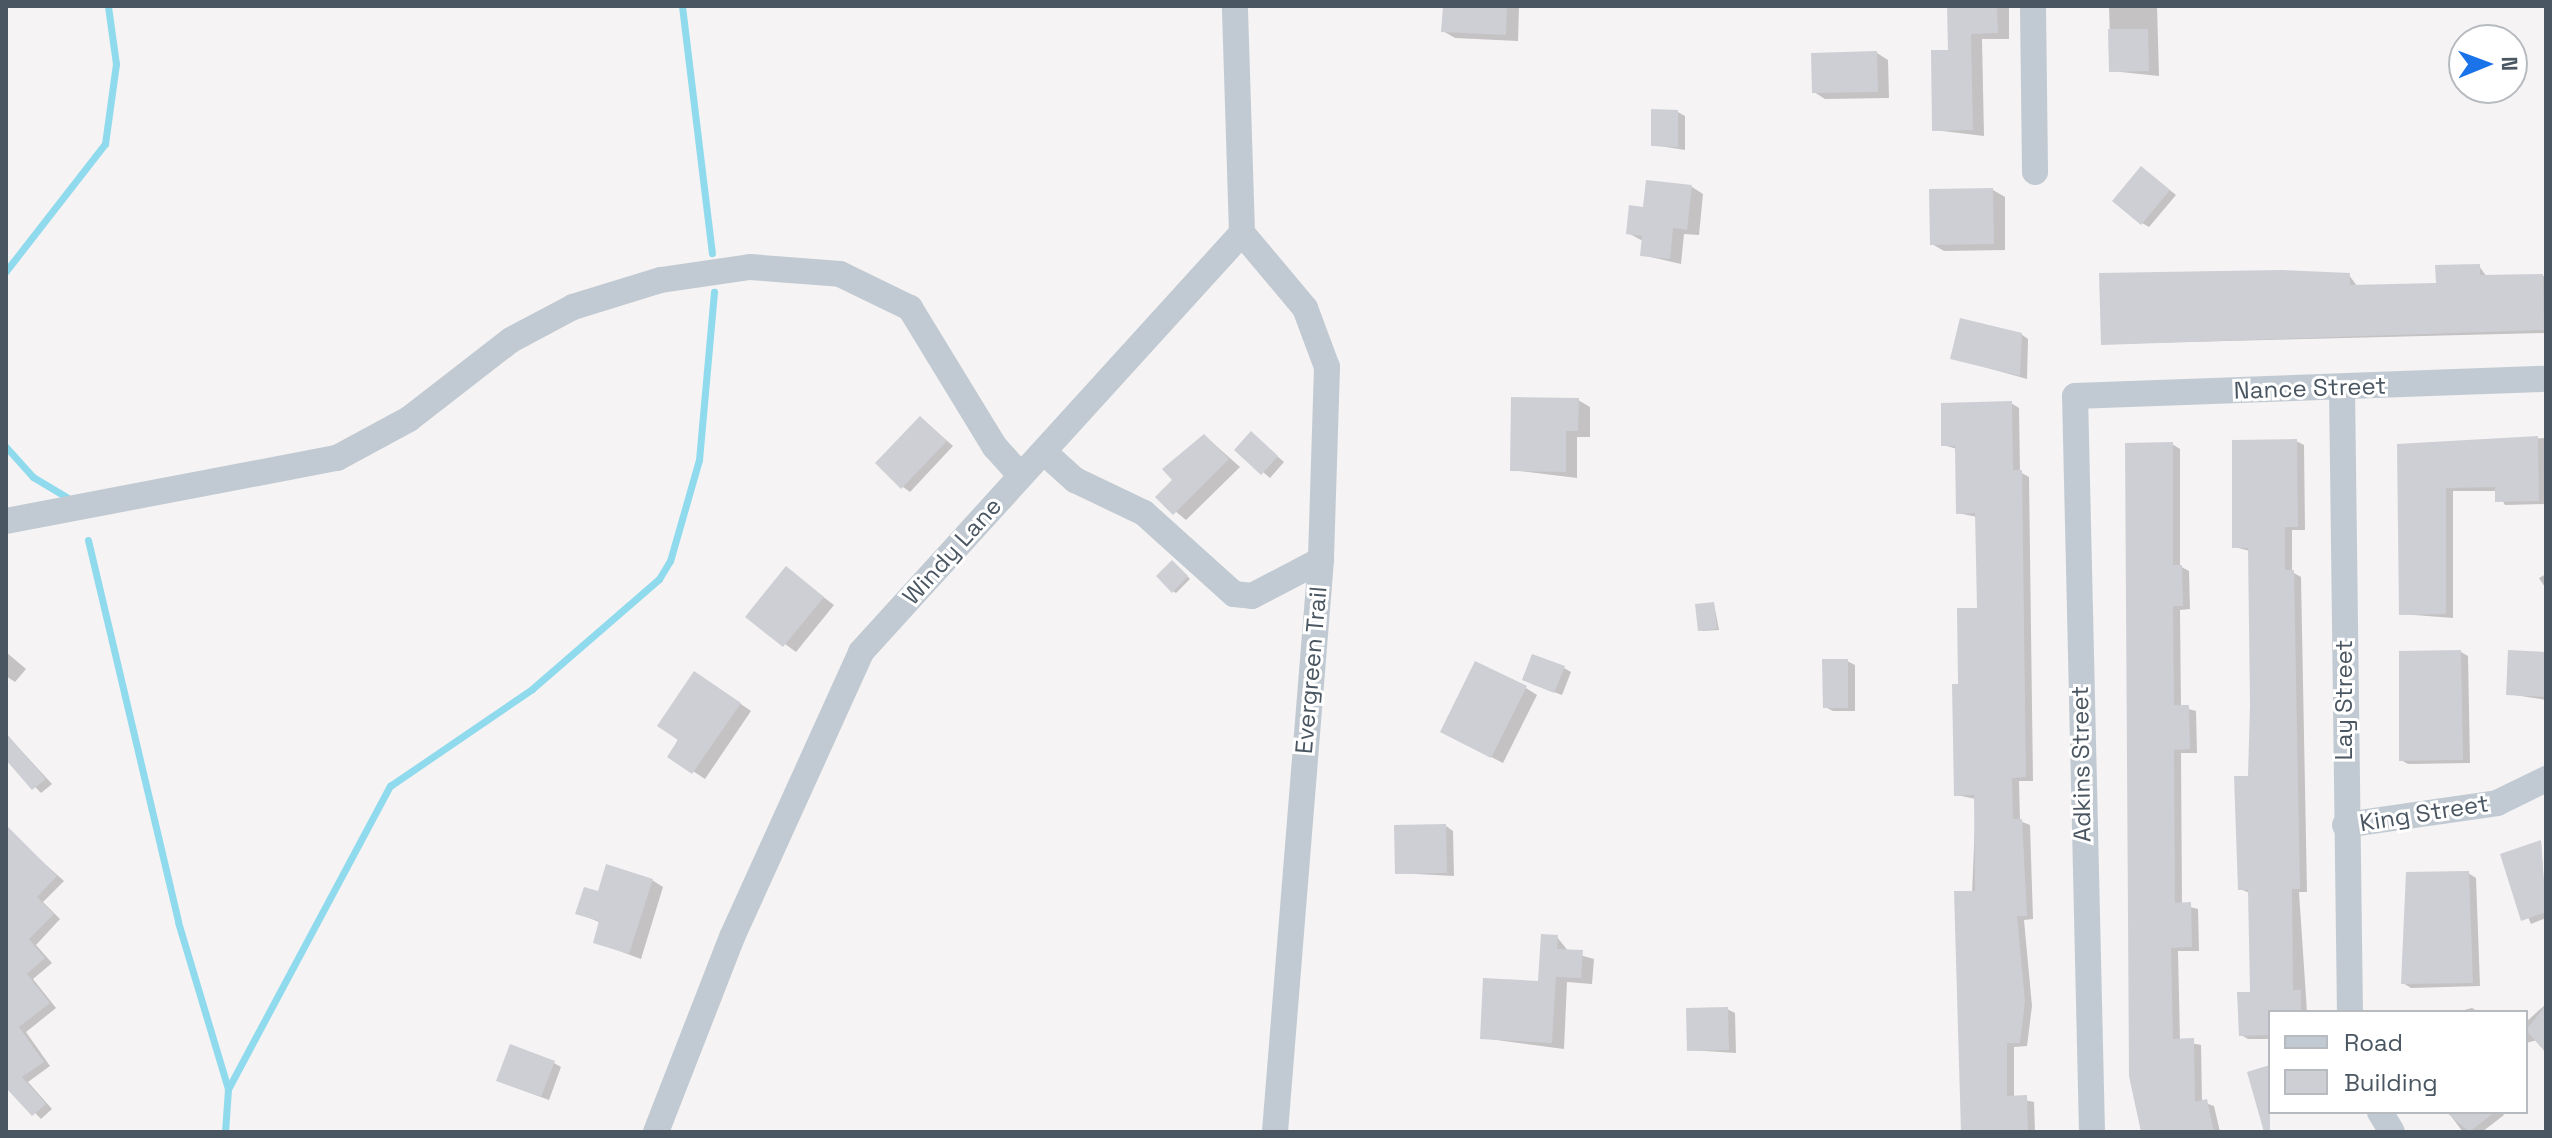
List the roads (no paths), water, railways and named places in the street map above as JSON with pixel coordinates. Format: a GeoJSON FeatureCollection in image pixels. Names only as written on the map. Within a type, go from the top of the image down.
{"type":"FeatureCollection","features":[{"type":"Feature","properties":{"kind":"street"},"geometry":{"type":"LineString","coordinates":[[1235,6],[1242,233]]}},
{"type":"Feature","properties":{"kind":"street"},"geometry":{"type":"LineString","coordinates":[[2033,6],[2035,172]]}},
{"type":"Feature","properties":{"kind":"street","name":"Windy Lane"},"geometry":{"type":"LineString","coordinates":[[656,1132],[732,937],[861,652],[1020,475],[1046,454],[1242,233]]}},
{"type":"Feature","properties":{"kind":"street","name":"Evergreen Trail"},"geometry":{"type":"LineString","coordinates":[[1242,233],[1305,308],[1327,367],[1321,560],[1275,1132]]}},
{"type":"Feature","properties":{"kind":"street"},"geometry":{"type":"LineString","coordinates":[[6,521],[337,458],[409,419],[511,340],[573,307],[661,280],[750,267],[840,274],[910,308],[995,447],[1020,475]]}},
{"type":"Feature","properties":{"kind":"street","name":"Nance Street"},"geometry":{"type":"LineString","coordinates":[[2075,396],[2546,379]]}},
{"type":"Feature","properties":{"kind":"street","name":"Lay Street"},"geometry":{"type":"LineString","coordinates":[[2342,388],[2345,825],[2350,1010]]}},
{"type":"Feature","properties":{"kind":"street","name":"Adkins Street"},"geometry":{"type":"LineString","coordinates":[[2075,396],[2092,1132]]}},
{"type":"Feature","properties":{"kind":"street"},"geometry":{"type":"LineString","coordinates":[[1046,454],[1075,480],[1144,513],[1234,594],[1252,596],[1321,560]]}},
{"type":"Feature","properties":{"kind":"street","name":"King Street"},"geometry":{"type":"LineString","coordinates":[[2345,825],[2497,803],[2546,779]]}},
{"type":"Feature","properties":{"kind":"street"},"geometry":{"type":"LineString","coordinates":[[2381,1114],[2392,1132]]}},
{"type":"Feature","properties":{"kind":"waterway"},"geometry":{"type":"LineString","coordinates":[[6,271],[105,144],[116,64],[108,6]]}},
{"type":"Feature","properties":{"kind":"waterway"},"geometry":{"type":"LineString","coordinates":[[682,6],[712,253]]}},
{"type":"Feature","properties":{"kind":"waterway"},"geometry":{"type":"LineString","coordinates":[[228,1089],[390,786],[532,689],[659,579],[670,561],[699,460],[714,292]]}},
{"type":"Feature","properties":{"kind":"waterway"},"geometry":{"type":"LineString","coordinates":[[6,447],[33,477],[66,497]]}},
{"type":"Feature","properties":{"kind":"waterway"},"geometry":{"type":"LineString","coordinates":[[88,540],[178,922],[228,1089],[225,1132]]}}]}
